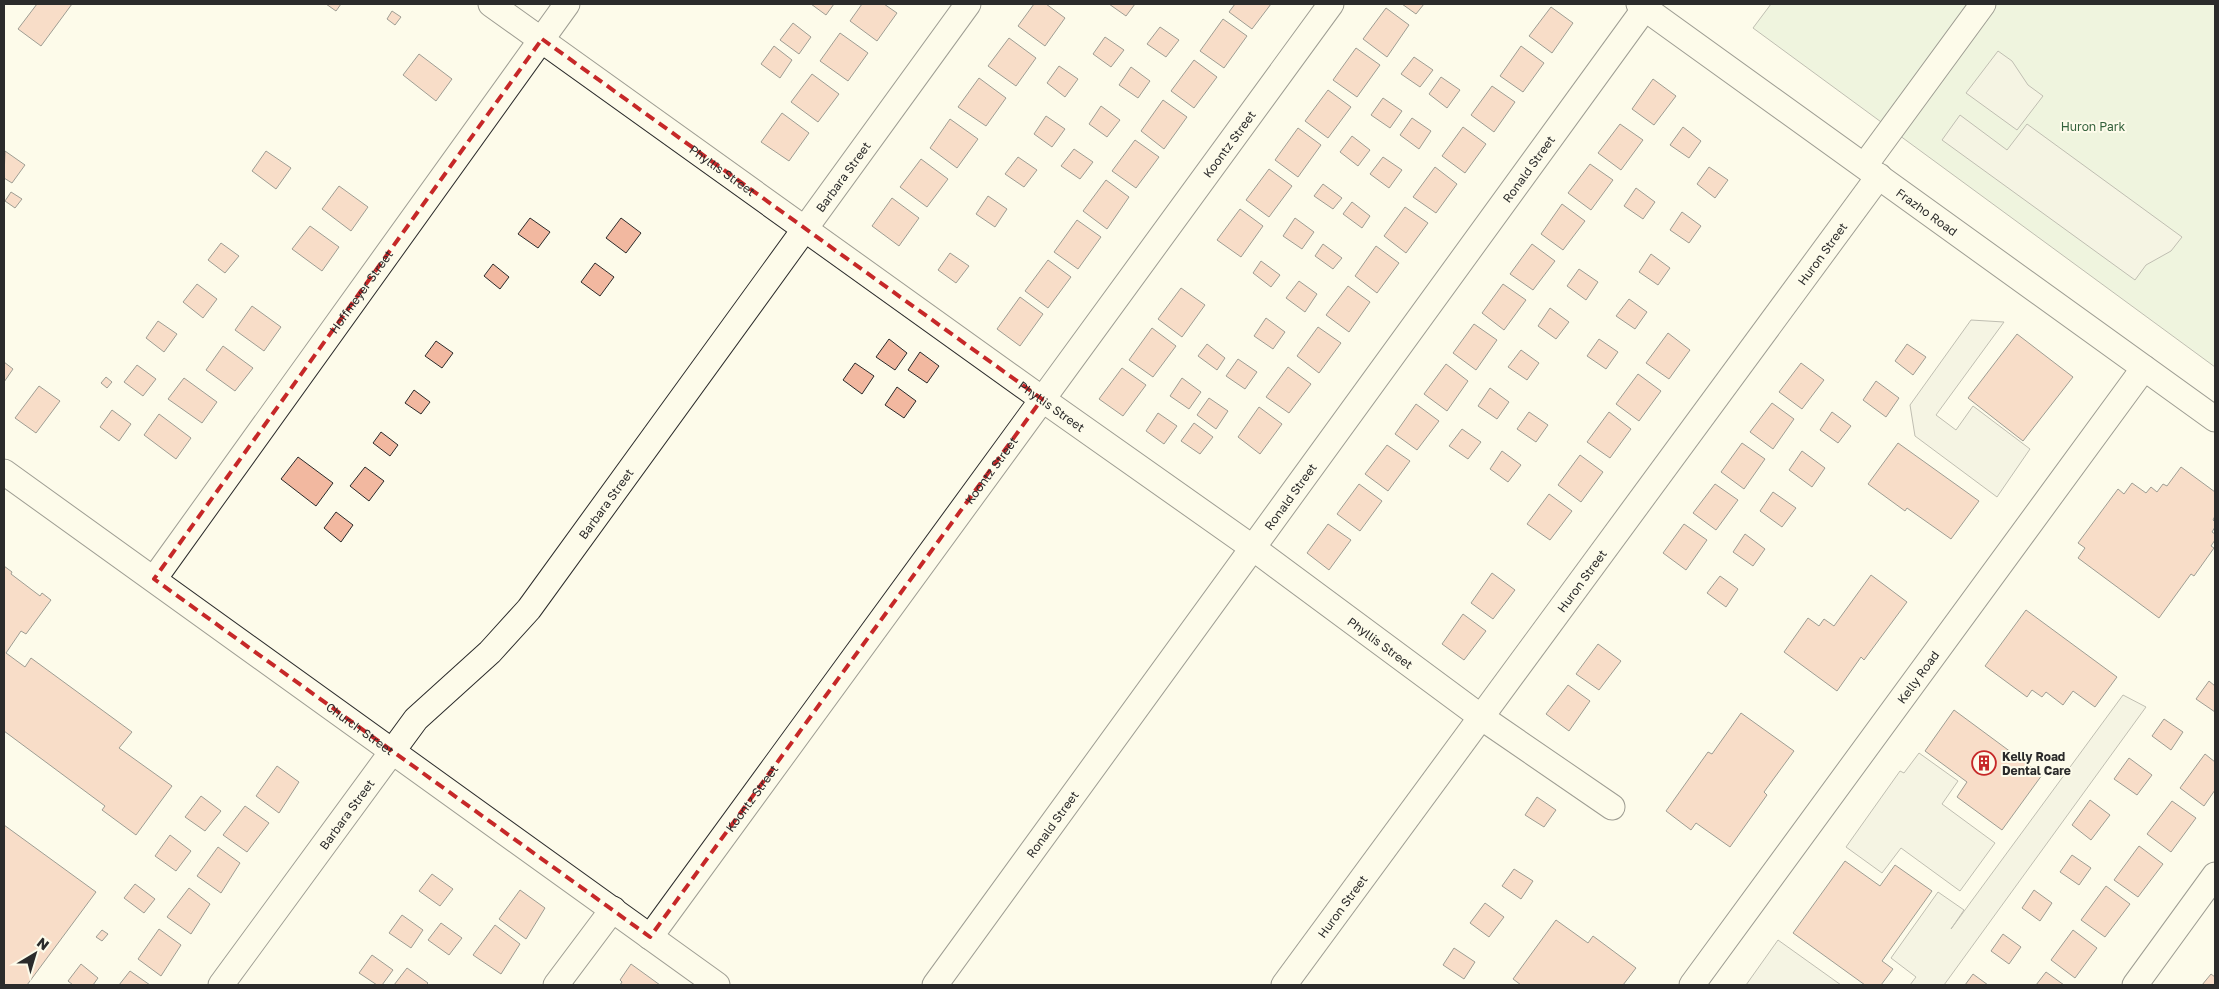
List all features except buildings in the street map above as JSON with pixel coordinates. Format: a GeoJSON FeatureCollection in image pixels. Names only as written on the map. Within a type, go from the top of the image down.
{"type":"FeatureCollection","features":[{"type":"Feature","properties":{"kind":"street","name":"Phyllis Street"},"geometry":{"type":"LineString","coordinates":[[491,4],[542,38],[1042,399],[1253,548],[1481,717],[1612,808]]}},
{"type":"Feature","properties":{"kind":"street","name":"Hoffmeyer Street"},"geometry":{"type":"LineString","coordinates":[[154,579],[567,4]]}},
{"type":"Feature","properties":{"kind":"street","name":"Barbara Street"},"geometry":{"type":"LineString","coordinates":[[221,985],[416,719],[490,652],[529,609],[968,4]]}},
{"type":"Feature","properties":{"kind":"street","name":"Koontz Street"},"geometry":{"type":"LineString","coordinates":[[650,937],[1331,4]]}},
{"type":"Feature","properties":{"kind":"street","name":"Huron Street"},"geometry":{"type":"LineString","coordinates":[[1284,985],[1481,717],[1872,170],[1983,4]]}},
{"type":"Feature","properties":{"kind":"street","name":"Frazho Road"},"geometry":{"type":"LineString","coordinates":[[1642,6],[2215,419]]}},
{"type":"Feature","properties":{"kind":"street","name":"Ronald Street"},"geometry":{"type":"LineString","coordinates":[[935,985],[1253,548],[1642,6]]}},
{"type":"Feature","properties":{"kind":"street","name":"Kelly Road"},"geometry":{"type":"LineString","coordinates":[[1692,985],[2144,368]]}},
{"type":"Feature","properties":{"kind":"street","name":"Church Street"},"geometry":{"type":"LineString","coordinates":[[4,472],[393,750],[717,985]]}},
{"type":"Feature","properties":{"kind":"street"},"geometry":{"type":"LineString","coordinates":[[2136,985],[2215,875]]}},
{"type":"Feature","properties":{"kind":"street"},"geometry":{"type":"LineString","coordinates":[[556,985],[613,910]]}},
{"type":"Feature","properties":{"kind":"highlighted area"},"geometry":{"type":"Polygon","coordinates":[[[542,39],[1042,399],[650,937],[154,579],[542,39]]]}},
{"type":"Feature","properties":{"kind":"green space","name":"Huron Park"},"geometry":{"type":"Polygon","coordinates":[[[1771,4],[2215,4],[2215,367],[1753,28],[1771,4]]]}},
{"type":"Feature","properties":{"kind":"shaded area"},"geometry":{"type":"Polygon","coordinates":[[[1998,51],[2012,61],[2028,85],[2043,96],[2017,130],[1966,93],[1998,51]]]}},
{"type":"Feature","properties":{"kind":"shaded area"},"geometry":{"type":"Polygon","coordinates":[[[1960,115],[2007,150],[2027,124],[2182,237],[2171,251],[2146,265],[2135,280],[1942,140],[1960,115]]]}},
{"type":"Feature","properties":{"kind":"shaded area"},"geometry":{"type":"Polygon","coordinates":[[[1971,320],[2004,322],[1936,415],[1956,430],[1973,406],[2030,449],[1997,497],[1915,436],[1910,405],[1971,320]]]}},
{"type":"Feature","properties":{"kind":"shaded area"},"geometry":{"type":"Polygon","coordinates":[[[2123,695],[2146,707],[1944,985],[1910,985],[1916,977],[1891,958],[1938,892],[1964,910],[1951,929],[2123,695]]]}},
{"type":"Feature","properties":{"kind":"shaded area"},"geometry":{"type":"Polygon","coordinates":[[[1919,753],[1958,781],[1942,804],[1995,843],[1960,891],[1901,848],[1882,873],[1846,847],[1900,771],[1904,773],[1919,753]]]}},
{"type":"Feature","properties":{"kind":"shaded area"},"geometry":{"type":"Polygon","coordinates":[[[1778,940],[1841,985],[1746,985],[1778,940]]]}},
{"type":"Feature","properties":{"kind":"place","name":"Kelly Road Dental Care"},"geometry":{"type":"Point","coordinates":[1984,763]}}]}
